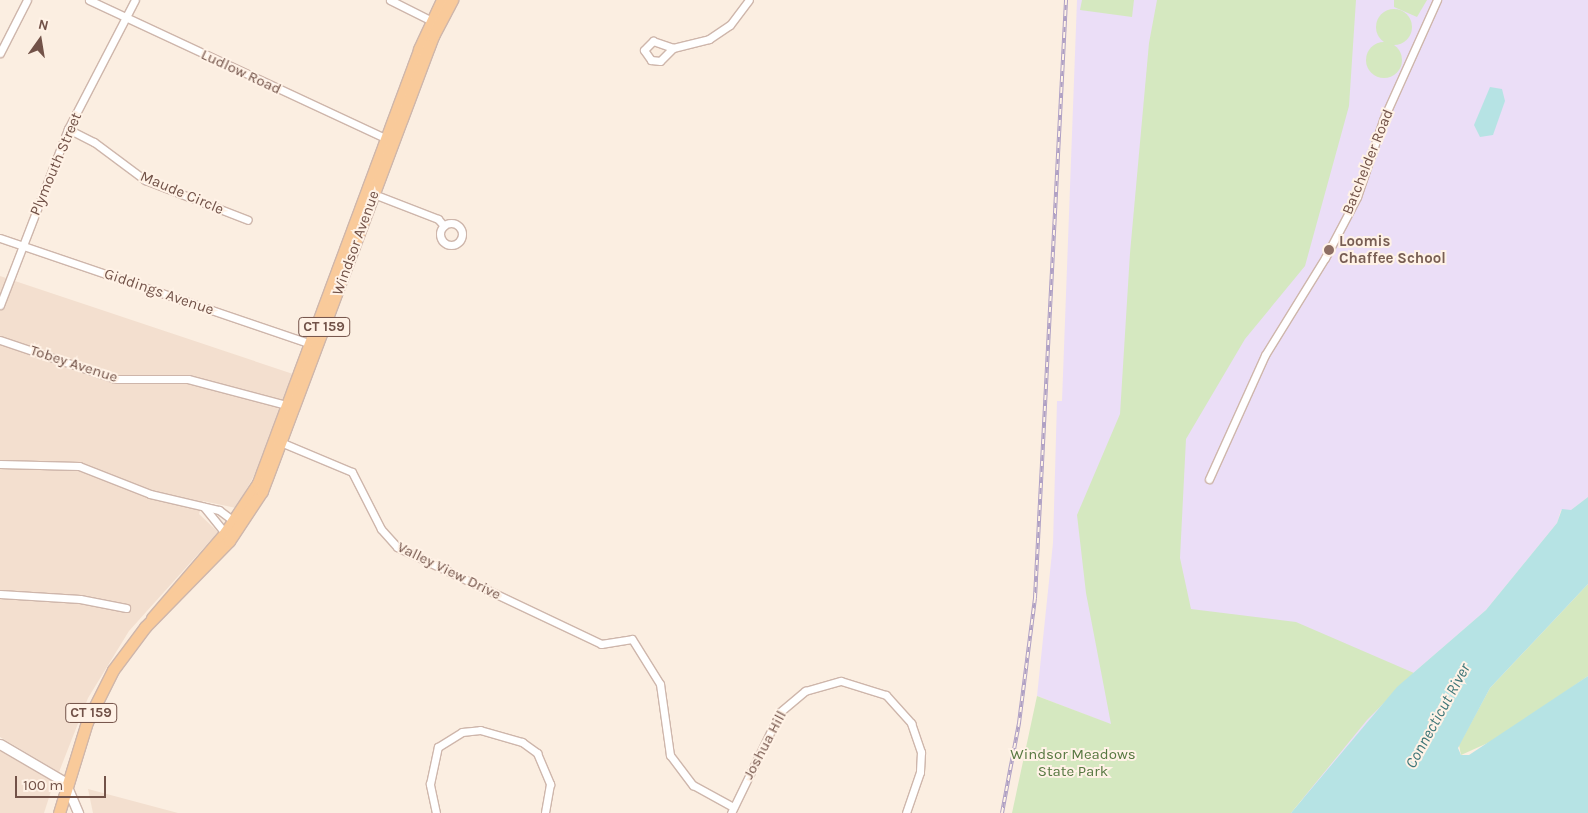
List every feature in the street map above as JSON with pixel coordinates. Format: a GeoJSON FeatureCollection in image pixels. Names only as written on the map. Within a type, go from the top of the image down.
{"type":"FeatureCollection","features":[{"type":"Feature","properties":{"kind":"main road","name":"Windsor Avenue"},"geometry":{"type":"LineString","coordinates":[[59,813],[99,695],[119,660],[227,537],[262,491],[277,440],[442,0]]}},
{"type":"Feature","properties":{"kind":"main road","name":"Windsor Avenue"},"geometry":{"type":"LineString","coordinates":[[434,22],[452,0]]}},
{"type":"Feature","properties":{"kind":"street"},"geometry":{"type":"LineString","coordinates":[[0,53],[27,0]]}},
{"type":"Feature","properties":{"kind":"street","name":"Ludlow Road"},"geometry":{"type":"LineString","coordinates":[[89,0],[126,19],[390,140]]}},
{"type":"Feature","properties":{"kind":"street","name":"Plymouth Street"},"geometry":{"type":"LineString","coordinates":[[0,305],[68,130],[135,0]]}},
{"type":"Feature","properties":{"kind":"street"},"geometry":{"type":"LineString","coordinates":[[390,0],[434,22]]}},
{"type":"Feature","properties":{"kind":"street"},"geometry":{"type":"LineString","coordinates":[[673,48],[721,32],[749,0]]}},
{"type":"Feature","properties":{"kind":"street","name":"Batchelder Road"},"geometry":{"type":"LineString","coordinates":[[1209,479],[1265,355],[1325,258],[1356,197],[1383,120],[1437,0]]}},
{"type":"Feature","properties":{"kind":"street","name":"Maude Circle"},"geometry":{"type":"LineString","coordinates":[[68,130],[94,142],[145,180],[248,220]]}},
{"type":"Feature","properties":{"kind":"street"},"geometry":{"type":"LineString","coordinates":[[370,192],[438,219],[444,226]]}},
{"type":"Feature","properties":{"kind":"street","name":"Giddings Avenue"},"geometry":{"type":"LineString","coordinates":[[0,238],[313,344]]}},
{"type":"Feature","properties":{"kind":"street","name":"Tobey Avenue"},"geometry":{"type":"LineString","coordinates":[[0,340],[115,379],[188,379],[291,406]]}},
{"type":"Feature","properties":{"kind":"street","name":"Valley View Drive"},"geometry":{"type":"LineString","coordinates":[[277,440],[352,472],[381,530],[397,547],[600,644],[632,639],[660,684],[670,755],[693,785],[732,810]]}},
{"type":"Feature","properties":{"kind":"street"},"geometry":{"type":"LineString","coordinates":[[0,464],[79,466],[150,494],[219,510],[237,525]]}},
{"type":"Feature","properties":{"kind":"street"},"geometry":{"type":"LineString","coordinates":[[204,508],[227,537]]}},
{"type":"Feature","properties":{"kind":"street"},"geometry":{"type":"LineString","coordinates":[[0,594],[80,599],[126,608]]}},
{"type":"Feature","properties":{"kind":"street","name":"Joshua Hill"},"geometry":{"type":"LineString","coordinates":[[732,810],[780,712],[805,691],[841,681],[886,695],[911,723],[921,752],[920,772],[906,813]]}},
{"type":"Feature","properties":{"kind":"street"},"geometry":{"type":"LineString","coordinates":[[436,813],[430,784],[438,747],[462,732],[480,730],[522,742],[537,753],[550,784],[545,813]]}},
{"type":"Feature","properties":{"kind":"street"},"geometry":{"type":"LineString","coordinates":[[0,744],[68,785],[78,813]]}},
{"type":"Feature","properties":{"kind":"shaded area","name":"Loomis Chaffee School"},"geometry":{"type":"Polygon","coordinates":[[[1077,0],[1588,0],[1588,497],[1571,510],[1561,510],[1557,523],[1486,610],[1397,687],[1305,799],[1037,696],[1053,543],[1057,401],[1062,401],[1077,0]]]}},
{"type":"Feature","properties":{"kind":"shaded area"},"geometry":{"type":"Polygon","coordinates":[[[0,276],[293,374],[254,476],[236,508],[203,501],[199,514],[218,532],[129,631],[88,698],[59,772],[0,737],[0,276]]]}},
{"type":"Feature","properties":{"kind":"shaded area"},"geometry":{"type":"Polygon","coordinates":[[[0,751],[54,782],[44,813],[0,813],[0,751]]]}},
{"type":"Feature","properties":{"kind":"shaded area"},"geometry":{"type":"Polygon","coordinates":[[[88,789],[178,813],[93,813],[88,789]]]}},
{"type":"Feature","properties":{"kind":"green space"},"geometry":{"type":"Polygon","coordinates":[[[1082,0],[1134,0],[1132,17],[1080,10],[1082,0]]]}},
{"type":"Feature","properties":{"kind":"green space","name":"Windsor Meadows State Park"},"geometry":{"type":"Polygon","coordinates":[[[1157,0],[1356,0],[1349,106],[1305,266],[1245,339],[1186,439],[1180,558],[1191,609],[1296,622],[1414,673],[1367,720],[1291,813],[1012,813],[1037,696],[1111,724],[1086,593],[1077,515],[1120,414],[1130,253],[1149,43],[1157,0]]]}},
{"type":"Feature","properties":{"kind":"green space"},"geometry":{"type":"Polygon","coordinates":[[[1394,0],[1427,0],[1417,17],[1394,7],[1394,0]]]}},
{"type":"Feature","properties":{"kind":"green space"},"geometry":{"type":"Polygon","coordinates":[[[1394,9],[1406,15],[1412,27],[1406,39],[1394,45],[1382,39],[1376,27],[1382,15],[1394,9]]]}},
{"type":"Feature","properties":{"kind":"green space"},"geometry":{"type":"Polygon","coordinates":[[[1384,42],[1397,47],[1402,60],[1397,73],[1384,78],[1371,73],[1366,60],[1371,47],[1384,42]]]}},
{"type":"Feature","properties":{"kind":"green space"},"geometry":{"type":"Polygon","coordinates":[[[1588,584],[1588,676],[1499,738],[1461,755],[1459,745],[1490,688],[1588,584]]]}},
{"type":"Feature","properties":{"kind":"water"},"geometry":{"type":"Polygon","coordinates":[[[1490,87],[1502,89],[1505,101],[1493,135],[1480,137],[1474,125],[1490,87]]]}},
{"type":"Feature","properties":{"kind":"water","name":"Connecticut River"},"geometry":{"type":"Polygon","coordinates":[[[1588,497],[1588,584],[1490,688],[1458,748],[1461,755],[1469,755],[1588,676],[1588,813],[1291,813],[1397,687],[1486,610],[1557,523],[1562,509],[1571,510],[1588,497]]]}},
{"type":"Feature","properties":{"kind":"railway"},"geometry":{"type":"LineString","coordinates":[[1002,813],[1019,723],[1035,598],[1066,0]]}},
{"type":"Feature","properties":{"kind":"place","name":"Loomis Chaffee School"},"geometry":{"type":"Point","coordinates":[1329,250]}}]}
